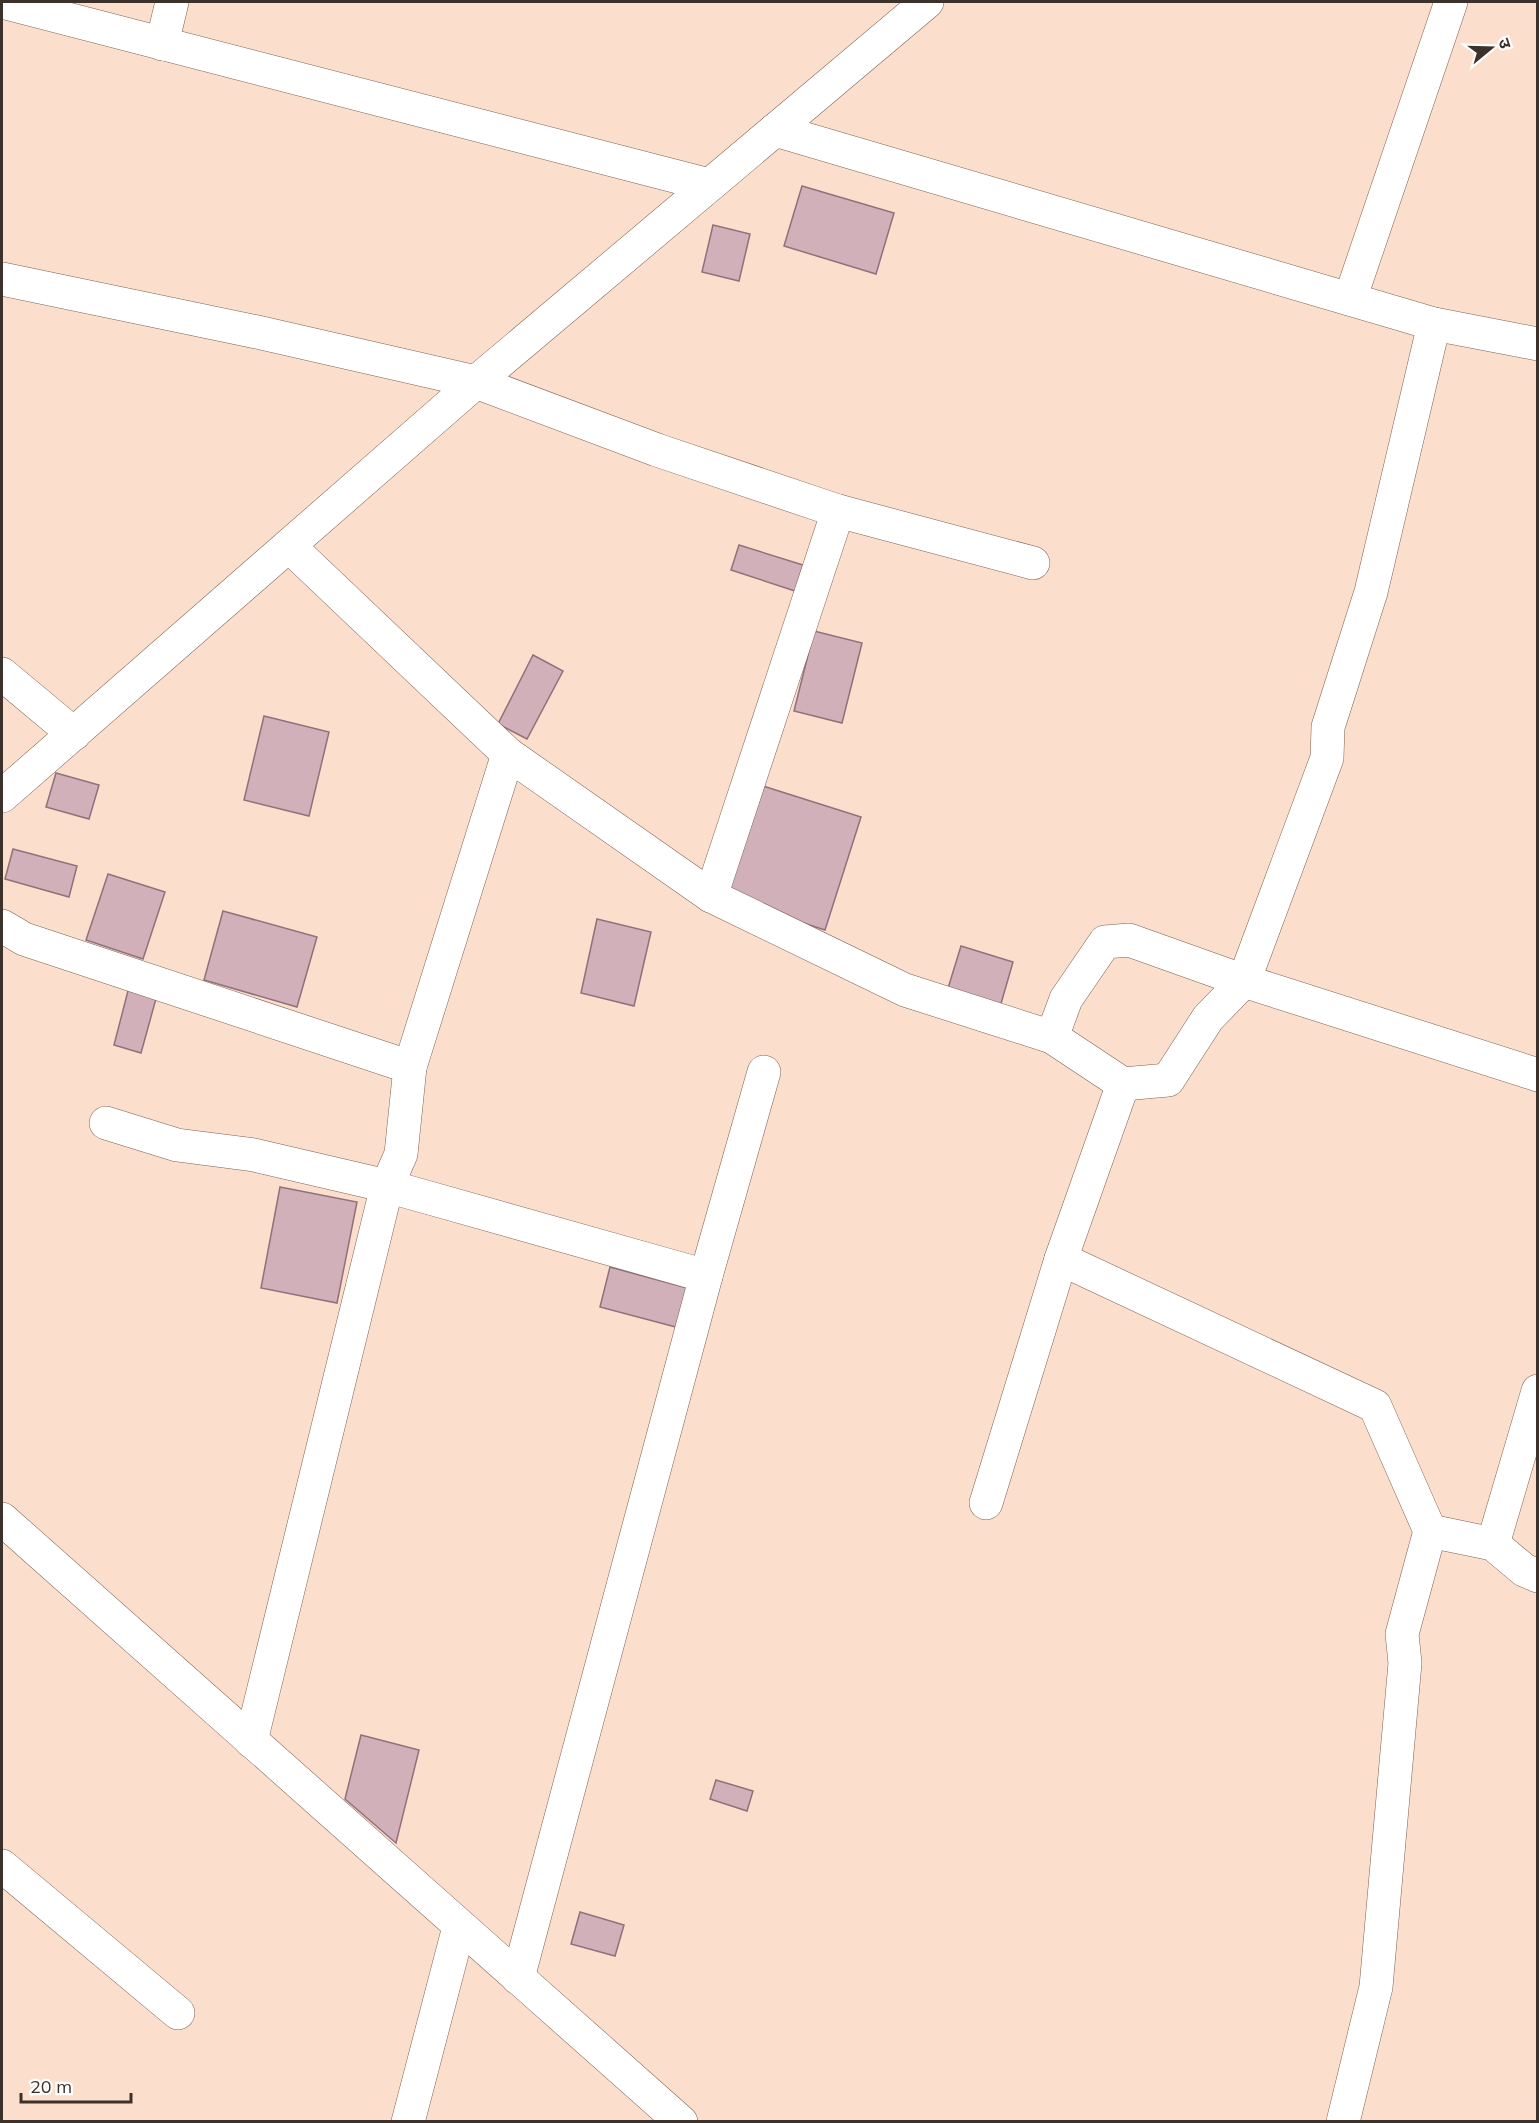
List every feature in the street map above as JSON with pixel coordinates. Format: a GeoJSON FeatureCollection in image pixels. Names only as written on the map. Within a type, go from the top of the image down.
{"type":"FeatureCollection","features":[{"type":"Feature","properties":{"kind":"street"},"geometry":{"type":"LineString","coordinates":[[2,2],[709,185]]}},
{"type":"Feature","properties":{"kind":"street"},"geometry":{"type":"LineString","coordinates":[[162,44],[172,2]]}},
{"type":"Feature","properties":{"kind":"street"},"geometry":{"type":"LineString","coordinates":[[2,796],[476,382],[927,2]]}},
{"type":"Feature","properties":{"kind":"street"},"geometry":{"type":"LineString","coordinates":[[1350,299],[1451,2]]}},
{"type":"Feature","properties":{"kind":"street"},"geometry":{"type":"LineString","coordinates":[[775,130],[1434,324],[1538,344]]}},
{"type":"Feature","properties":{"kind":"street"},"geometry":{"type":"LineString","coordinates":[[2,279],[257,332],[476,382],[657,450],[838,511],[1033,563]]}},
{"type":"Feature","properties":{"kind":"street"},"geometry":{"type":"LineString","coordinates":[[289,546],[508,754],[711,896],[905,990],[1052,1037],[1123,1084],[1168,1080],[1208,1018],[1244,981],[1327,758],[1328,727],[1371,592],[1434,324]]}},
{"type":"Feature","properties":{"kind":"street"},"geometry":{"type":"LineString","coordinates":[[711,896],[838,511]]}},
{"type":"Feature","properties":{"kind":"street"},"geometry":{"type":"LineString","coordinates":[[2,674],[74,734]]}},
{"type":"Feature","properties":{"kind":"street"},"geometry":{"type":"LineString","coordinates":[[251,1741],[387,1186],[401,1154],[410,1067],[508,754]]}},
{"type":"Feature","properties":{"kind":"street"},"geometry":{"type":"LineString","coordinates":[[2,926],[24,939],[410,1067]]}},
{"type":"Feature","properties":{"kind":"street"},"geometry":{"type":"LineString","coordinates":[[1052,1037],[1066,999],[1105,942],[1129,940],[1244,981],[1538,1075]]}},
{"type":"Feature","properties":{"kind":"street"},"geometry":{"type":"LineString","coordinates":[[518,1978],[706,1276],[764,1072]]}},
{"type":"Feature","properties":{"kind":"street"},"geometry":{"type":"LineString","coordinates":[[986,1503],[1061,1259],[1123,1084]]}},
{"type":"Feature","properties":{"kind":"street"},"geometry":{"type":"LineString","coordinates":[[106,1123],[177,1145],[254,1155],[387,1186],[706,1276]]}},
{"type":"Feature","properties":{"kind":"street"},"geometry":{"type":"LineString","coordinates":[[1061,1259],[1375,1406],[1430,1531],[1401,1634],[1405,1663],[1376,1987],[1343,2121]]}},
{"type":"Feature","properties":{"kind":"street"},"geometry":{"type":"LineString","coordinates":[[1493,1544],[1538,1391]]}},
{"type":"Feature","properties":{"kind":"street"},"geometry":{"type":"LineString","coordinates":[[2,1519],[459,1927],[681,2121]]}},
{"type":"Feature","properties":{"kind":"street"},"geometry":{"type":"LineString","coordinates":[[1430,1531],[1493,1544],[1524,1570],[1538,1576]]}},
{"type":"Feature","properties":{"kind":"street"},"geometry":{"type":"LineString","coordinates":[[2,1866],[178,2013]]}},
{"type":"Feature","properties":{"kind":"street"},"geometry":{"type":"LineString","coordinates":[[408,2121],[459,1927]]}},
{"type":"Feature","properties":{"kind":"building"},"geometry":{"type":"Polygon","coordinates":[[[802,186],[894,213],[876,274],[784,246],[802,186]]]}},
{"type":"Feature","properties":{"kind":"building"},"geometry":{"type":"Polygon","coordinates":[[[713,225],[750,234],[739,281],[702,272],[713,225]]]}},
{"type":"Feature","properties":{"kind":"building"},"geometry":{"type":"Polygon","coordinates":[[[739,545],[803,565],[795,591],[731,570],[739,545]]]}},
{"type":"Feature","properties":{"kind":"building"},"geometry":{"type":"Polygon","coordinates":[[[814,631],[862,643],[842,723],[794,711],[814,631]]]}},
{"type":"Feature","properties":{"kind":"building"},"geometry":{"type":"Polygon","coordinates":[[[533,655],[563,671],[527,739],[498,724],[533,655]]]}},
{"type":"Feature","properties":{"kind":"building"},"geometry":{"type":"Polygon","coordinates":[[[264,716],[329,732],[309,816],[244,800],[264,716]]]}},
{"type":"Feature","properties":{"kind":"building"},"geometry":{"type":"Polygon","coordinates":[[[56,773],[99,785],[89,819],[46,807],[56,773]]]}},
{"type":"Feature","properties":{"kind":"building"},"geometry":{"type":"Polygon","coordinates":[[[763,786],[861,817],[825,930],[727,898],[763,786]]]}},
{"type":"Feature","properties":{"kind":"building"},"geometry":{"type":"Polygon","coordinates":[[[13,849],[77,866],[69,897],[5,879],[13,849]]]}},
{"type":"Feature","properties":{"kind":"building"},"geometry":{"type":"Polygon","coordinates":[[[108,874],[165,892],[143,959],[86,940],[108,874]]]}},
{"type":"Feature","properties":{"kind":"building"},"geometry":{"type":"Polygon","coordinates":[[[223,911],[317,937],[297,1007],[204,980],[223,911]]]}},
{"type":"Feature","properties":{"kind":"building"},"geometry":{"type":"Polygon","coordinates":[[[597,919],[651,932],[634,1006],[581,993],[597,919]]]}},
{"type":"Feature","properties":{"kind":"building"},"geometry":{"type":"Polygon","coordinates":[[[961,946],[1013,962],[998,1014],[945,998],[961,946]]]}},
{"type":"Feature","properties":{"kind":"building"},"geometry":{"type":"Polygon","coordinates":[[[129,987],[157,995],[141,1053],[114,1045],[129,987]]]}},
{"type":"Feature","properties":{"kind":"building"},"geometry":{"type":"Polygon","coordinates":[[[280,1187],[357,1202],[337,1303],[261,1288],[280,1187]]]}},
{"type":"Feature","properties":{"kind":"building"},"geometry":{"type":"Polygon","coordinates":[[[610,1267],[687,1288],[687,1330],[600,1307],[610,1267]]]}},
{"type":"Feature","properties":{"kind":"building"},"geometry":{"type":"Polygon","coordinates":[[[361,1735],[419,1750],[396,1843],[345,1799],[361,1735]]]}},
{"type":"Feature","properties":{"kind":"building"},"geometry":{"type":"Polygon","coordinates":[[[716,1780],[753,1791],[747,1811],[710,1799],[716,1780]]]}},
{"type":"Feature","properties":{"kind":"building"},"geometry":{"type":"Polygon","coordinates":[[[580,1912],[624,1925],[615,1956],[571,1944],[580,1912]]]}}]}
